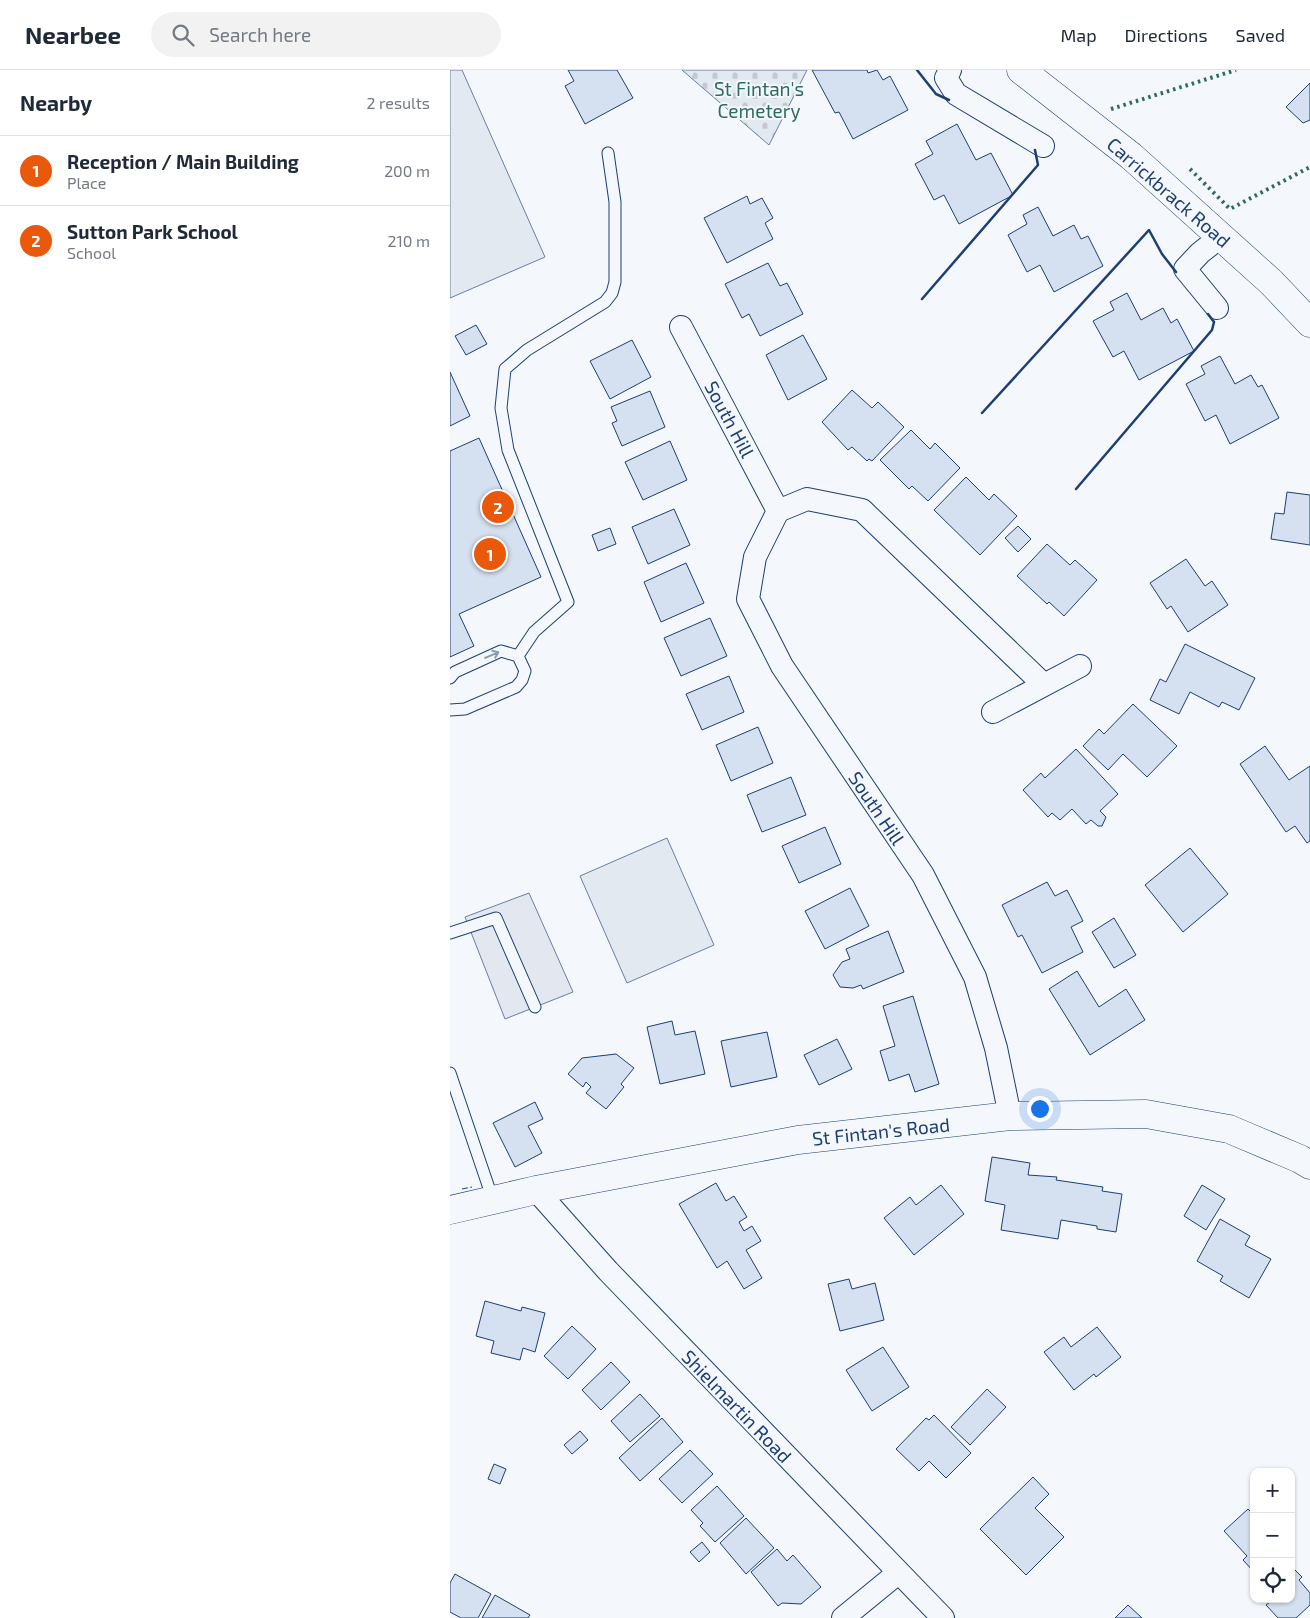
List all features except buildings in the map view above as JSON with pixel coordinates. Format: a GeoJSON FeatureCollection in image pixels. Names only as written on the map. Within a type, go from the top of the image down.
{"type":"FeatureCollection","features":[{"type":"Feature","properties":{"kind":"street"},"geometry":{"type":"LineString","coordinates":[[950,70],[946,78],[956,94],[1043,146]]}},
{"type":"Feature","properties":{"kind":"street","name":"Carrickbrack Road"},"geometry":{"type":"LineString","coordinates":[[1021,70],[1131,156],[1271,282],[1310,323]]}},
{"type":"Feature","properties":{"kind":"street"},"geometry":{"type":"LineString","coordinates":[[1217,308],[1185,268],[1200,252],[1220,237]]}},
{"type":"Feature","properties":{"kind":"street","name":"South Hill"},"geometry":{"type":"LineString","coordinates":[[681,326],[778,511],[755,557],[748,599],[782,666],[927,884],[975,977],[996,1048],[1010,1116]]}},
{"type":"Feature","properties":{"kind":"street"},"geometry":{"type":"LineString","coordinates":[[778,511],[807,499],[862,510],[1044,685]]}},
{"type":"Feature","properties":{"kind":"street"},"geometry":{"type":"LineString","coordinates":[[993,712],[1080,666]]}},
{"type":"Feature","properties":{"kind":"street","name":"St Fintan's Road"},"geometry":{"type":"LineString","coordinates":[[450,1210],[536,1190],[798,1140],[1010,1116],[1146,1114],[1229,1129],[1300,1158],[1310,1165]]}},
{"type":"Feature","properties":{"kind":"street","name":"Shielmartin Road"},"geometry":{"type":"LineString","coordinates":[[536,1190],[608,1271],[943,1618]]}},
{"type":"Feature","properties":{"kind":"street"},"geometry":{"type":"LineString","coordinates":[[843,1618],[898,1572]]}},
{"type":"Feature","properties":{"kind":"lane"},"geometry":{"type":"LineString","coordinates":[[518,656],[534,632],[568,602],[508,450],[500,408],[505,369],[527,350],[605,302],[612,293],[615,282],[615,202],[608,153]]}},
{"type":"Feature","properties":{"kind":"lane"},"geometry":{"type":"LineString","coordinates":[[450,678],[455,672],[502,651],[518,656],[525,671],[522,680],[516,687],[465,710],[450,710]]}},
{"type":"Feature","properties":{"kind":"lane"},"geometry":{"type":"LineString","coordinates":[[450,933],[496,918],[535,1007]]}},
{"type":"Feature","properties":{"kind":"lane"},"geometry":{"type":"LineString","coordinates":[[450,1073],[493,1200]]}},
{"type":"Feature","properties":{"kind":"green space"},"geometry":{"type":"Polygon","coordinates":[[[450,70],[462,70],[545,257],[450,298],[450,70]]]}},
{"type":"Feature","properties":{"kind":"green space","name":"St Fintan's Cemetery"},"geometry":{"type":"Polygon","coordinates":[[[682,70],[807,70],[769,145],[682,70]]]}},
{"type":"Feature","properties":{"kind":"green space"},"geometry":{"type":"Polygon","coordinates":[[[667,838],[714,945],[627,983],[580,876],[667,838]]]}},
{"type":"Feature","properties":{"kind":"shaded area"},"geometry":{"type":"Polygon","coordinates":[[[529,893],[573,992],[505,1019],[465,917],[529,893]]]}},
{"type":"Feature","properties":{"kind":"hedge"},"geometry":{"type":"LineString","coordinates":[[1111,109],[1236,70]]}},
{"type":"Feature","properties":{"kind":"hedge"},"geometry":{"type":"LineString","coordinates":[[1190,169],[1230,209],[1310,167]]}},
{"type":"Feature","properties":{"kind":"fence"},"geometry":{"type":"LineString","coordinates":[[462,1189],[472,1187]]}},
{"type":"Feature","properties":{"kind":"wall"},"geometry":{"type":"LineString","coordinates":[[917,70],[936,94],[949,100]]}},
{"type":"Feature","properties":{"kind":"wall"},"geometry":{"type":"LineString","coordinates":[[922,299],[1038,165],[1035,150]]}},
{"type":"Feature","properties":{"kind":"wall"},"geometry":{"type":"LineString","coordinates":[[982,413],[1149,230],[1162,254],[1176,272]]}},
{"type":"Feature","properties":{"kind":"wall"},"geometry":{"type":"LineString","coordinates":[[1076,489],[1212,330],[1214,322],[1208,314]]}},
{"type":"Feature","properties":{"kind":"place","name":"Sutton Park School"},"geometry":{"type":"Point","coordinates":[498,507]}},
{"type":"Feature","properties":{"kind":"place","name":"Reception / Main Building"},"geometry":{"type":"Point","coordinates":[490,554]}}]}
